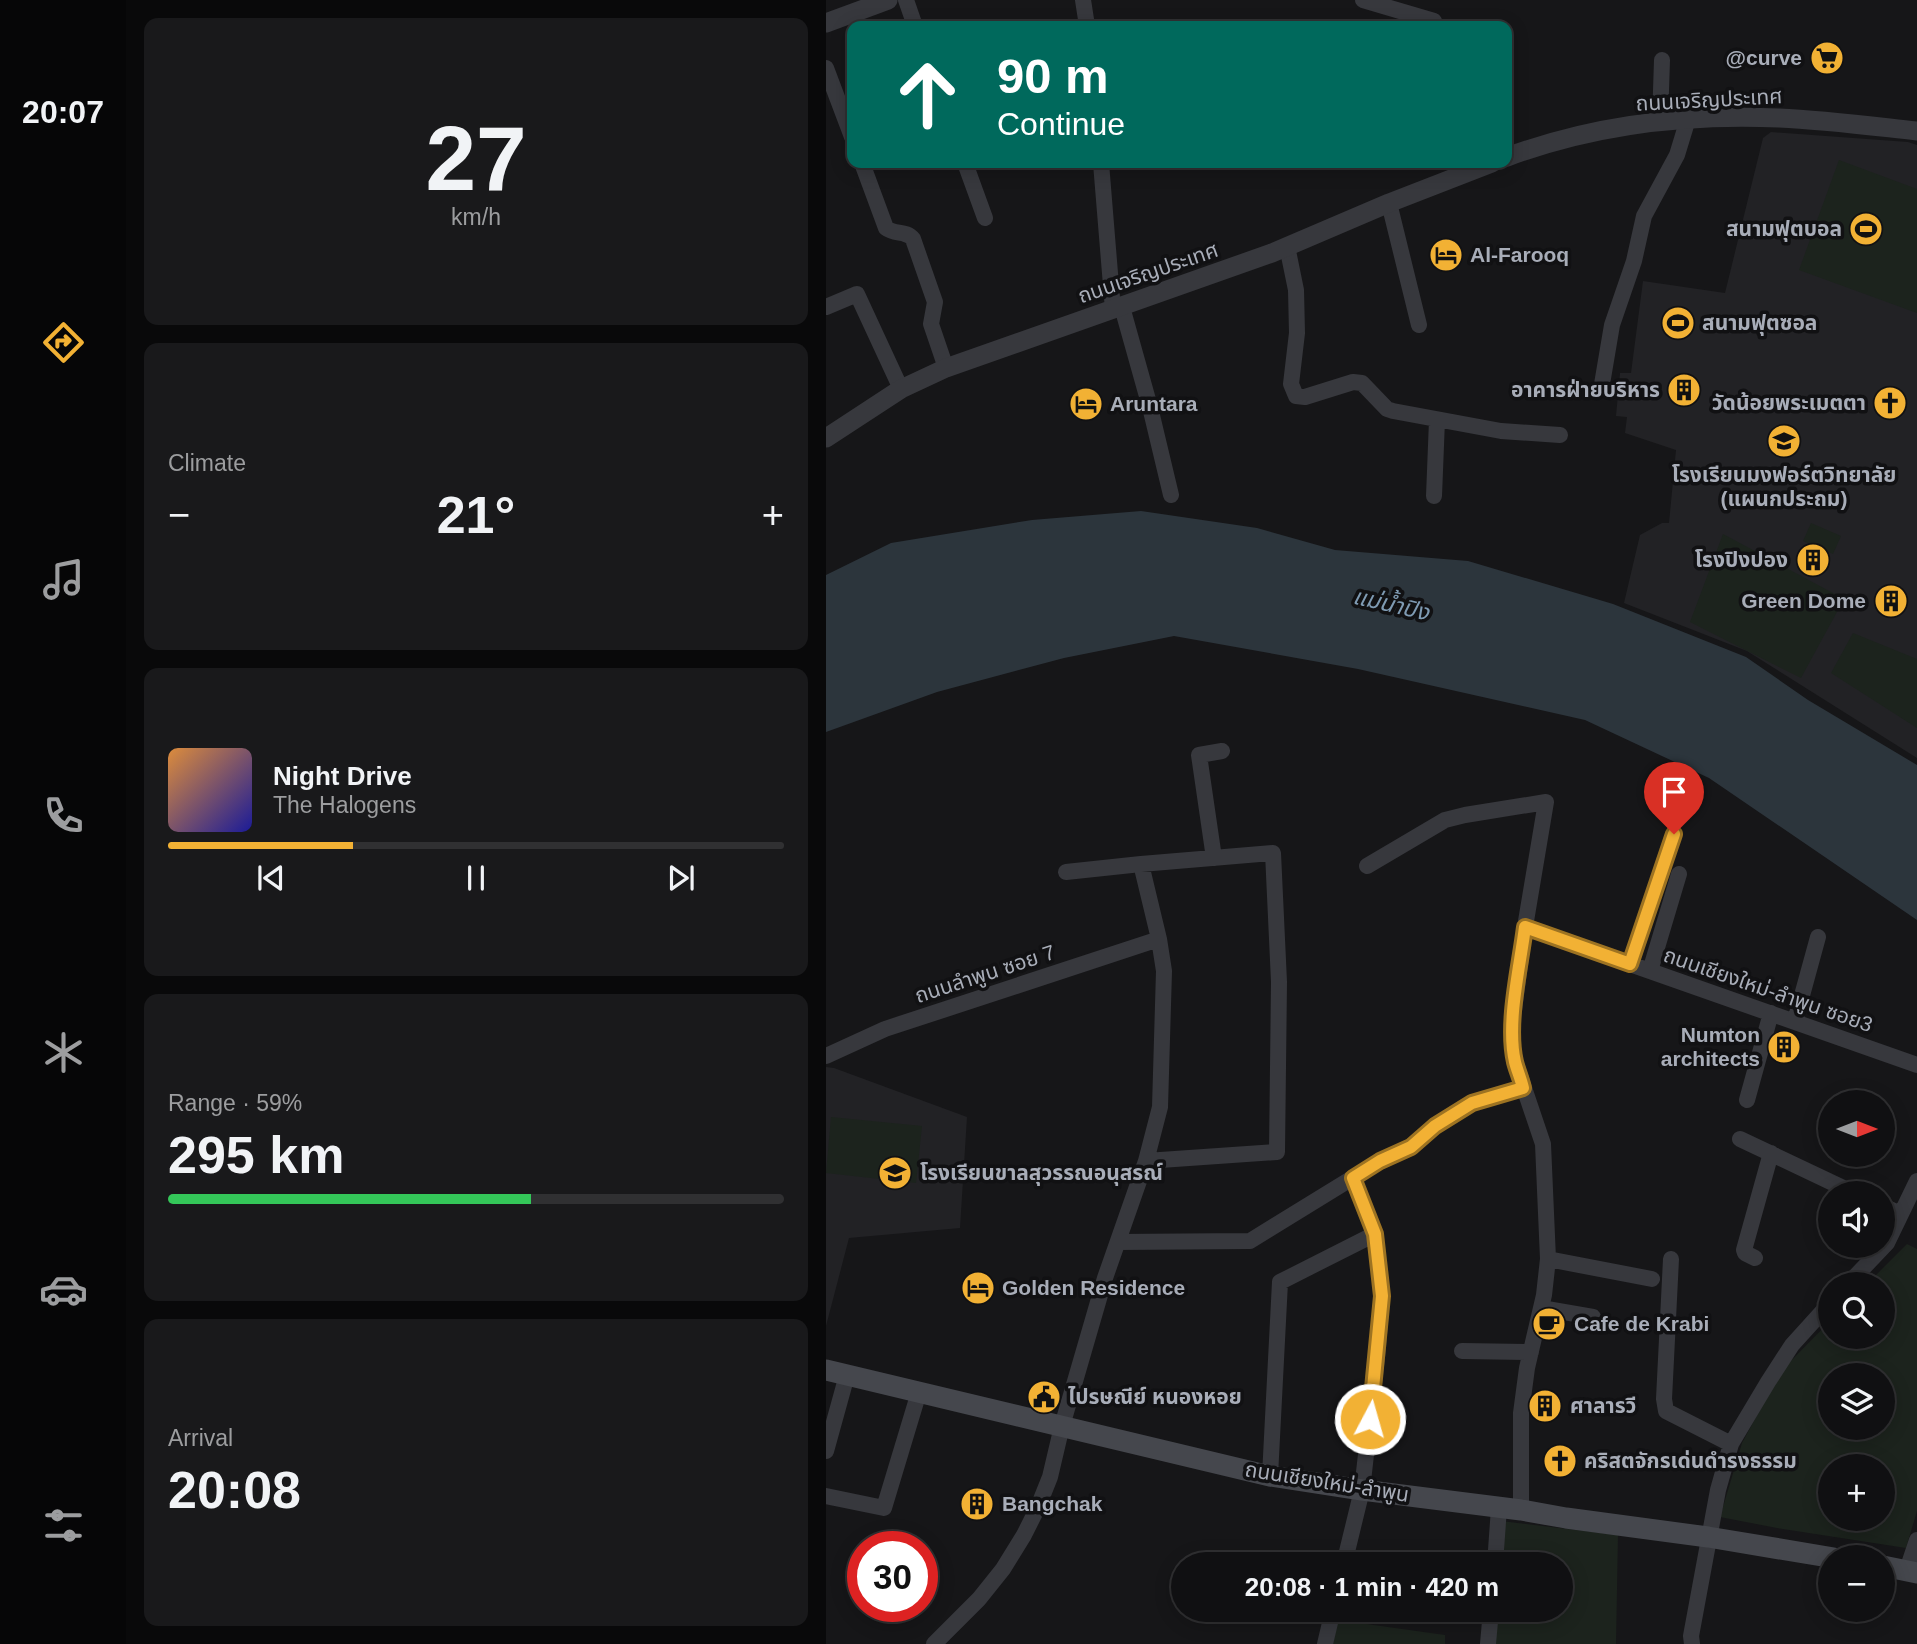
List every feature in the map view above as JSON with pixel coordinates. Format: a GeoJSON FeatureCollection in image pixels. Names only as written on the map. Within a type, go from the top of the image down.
{"type":"FeatureCollection","features":[{"type":"Feature","properties":{"kind":"main road","name":"ถนนเชียงใหม่-ลำพูน"},"geometry":{"type":"LineString","coordinates":[[826,1370],[1270,1476],[1708,1537],[1818,1555]]}},
{"type":"Feature","properties":{"kind":"street"},"geometry":{"type":"LineString","coordinates":[[826,23],[888,0]]}},
{"type":"Feature","properties":{"kind":"street"},"geometry":{"type":"LineString","coordinates":[[906,0],[913,21]]}},
{"type":"Feature","properties":{"kind":"street"},"geometry":{"type":"LineString","coordinates":[[1083,0],[1086,21]]}},
{"type":"Feature","properties":{"kind":"street"},"geometry":{"type":"LineString","coordinates":[[1363,0],[1434,21]]}},
{"type":"Feature","properties":{"kind":"street"},"geometry":{"type":"LineString","coordinates":[[1660,121],[1662,60]]}},
{"type":"Feature","properties":{"kind":"street"},"geometry":{"type":"LineString","coordinates":[[826,68],[847,124]]}},
{"type":"Feature","properties":{"kind":"street","name":"ถนนเจริญประเทศ"},"geometry":{"type":"LineString","coordinates":[[1512,155],[1593,131],[1688,119],[1779,118],[1917,131]]}},
{"type":"Feature","properties":{"kind":"street"},"geometry":{"type":"LineString","coordinates":[[1601,390],[1612,325],[1634,261],[1644,216],[1677,155],[1688,119]]}},
{"type":"Feature","properties":{"kind":"street"},"geometry":{"type":"LineString","coordinates":[[864,168],[887,228],[907,233],[913,239],[935,302],[932,328],[946,368]]}},
{"type":"Feature","properties":{"kind":"street"},"geometry":{"type":"LineString","coordinates":[[967,168],[985,218]]}},
{"type":"Feature","properties":{"kind":"street"},"geometry":{"type":"LineString","coordinates":[[1102,168],[1117,309],[1150,407],[1171,495]]}},
{"type":"Feature","properties":{"kind":"street","name":"ถนนเจริญประเทศ"},"geometry":{"type":"LineString","coordinates":[[826,438],[901,389],[946,368],[1287,246],[1479,168]]}},
{"type":"Feature","properties":{"kind":"street"},"geometry":{"type":"LineString","coordinates":[[1389,203],[1419,326]]}},
{"type":"Feature","properties":{"kind":"street"},"geometry":{"type":"LineString","coordinates":[[1287,246],[1296,290],[1297,333],[1291,384],[1296,396],[1304,397],[1357,382],[1362,383],[1387,410],[1502,431],[1560,435]]}},
{"type":"Feature","properties":{"kind":"street"},"geometry":{"type":"LineString","coordinates":[[826,307],[857,294],[901,389]]}},
{"type":"Feature","properties":{"kind":"street"},"geometry":{"type":"LineString","coordinates":[[1434,496],[1437,419]]}},
{"type":"Feature","properties":{"kind":"street"},"geometry":{"type":"LineString","coordinates":[[1214,858],[1199,755],[1222,751]]}},
{"type":"Feature","properties":{"kind":"street"},"geometry":{"type":"LineString","coordinates":[[1367,866],[1446,820],[1465,814],[1546,802],[1525,927],[1512,1040],[1523,1088],[1543,1144],[1548,1259],[1521,1413],[1510,1509],[1497,1552]]}},
{"type":"Feature","properties":{"kind":"street"},"geometry":{"type":"LineString","coordinates":[[1630,964],[1674,834]]}},
{"type":"Feature","properties":{"kind":"street"},"geometry":{"type":"LineString","coordinates":[[1066,872],[1273,853],[1279,982],[1277,1152],[1146,1161]]}},
{"type":"Feature","properties":{"kind":"street"},"geometry":{"type":"LineString","coordinates":[[934,1644],[979,1599],[1003,1569],[1024,1535],[1050,1477],[1105,1278],[1146,1161],[1160,1107],[1164,971],[1141,864]]}},
{"type":"Feature","properties":{"kind":"street"},"geometry":{"type":"LineString","coordinates":[[1650,971],[1679,874]]}},
{"type":"Feature","properties":{"kind":"street","name":"ถนนเชียงใหม่-ลำพูน ซอย3"},"geometry":{"type":"LineString","coordinates":[[1525,927],[1917,1065]]}},
{"type":"Feature","properties":{"kind":"street"},"geometry":{"type":"LineString","coordinates":[[1795,1021],[1818,937]]}},
{"type":"Feature","properties":{"kind":"street","name":"ถนนลำพูน ซอย 7"},"geometry":{"type":"LineString","coordinates":[[826,1056],[885,1029],[1159,939]]}},
{"type":"Feature","properties":{"kind":"street"},"geometry":{"type":"LineString","coordinates":[[1747,1100],[1771,1013]]}},
{"type":"Feature","properties":{"kind":"street"},"geometry":{"type":"LineString","coordinates":[[1118,1242],[1250,1241],[1380,1161],[1411,1147],[1435,1126],[1472,1103],[1523,1088]]}},
{"type":"Feature","properties":{"kind":"street"},"geometry":{"type":"LineString","coordinates":[[1740,1139],[1829,1181]]}},
{"type":"Feature","properties":{"kind":"street"},"geometry":{"type":"LineString","coordinates":[[1755,1258],[1745,1254],[1745,1250],[1771,1153]]}},
{"type":"Feature","properties":{"kind":"street"},"geometry":{"type":"LineString","coordinates":[[1347,1552],[1362,1490],[1382,1296],[1375,1234],[1353,1178]]}},
{"type":"Feature","properties":{"kind":"street"},"geometry":{"type":"LineString","coordinates":[[1859,1272],[1886,1243],[1914,1192]]}},
{"type":"Feature","properties":{"kind":"street"},"geometry":{"type":"LineString","coordinates":[[1895,1211],[1901,1214]]}},
{"type":"Feature","properties":{"kind":"street"},"geometry":{"type":"LineString","coordinates":[[1270,1476],[1280,1282],[1375,1234]]}},
{"type":"Feature","properties":{"kind":"street"},"geometry":{"type":"LineString","coordinates":[[1548,1259],[1651,1279]]}},
{"type":"Feature","properties":{"kind":"street"},"geometry":{"type":"LineString","coordinates":[[1671,1259],[1664,1399],[1666,1411],[1731,1444]]}},
{"type":"Feature","properties":{"kind":"street"},"geometry":{"type":"LineString","coordinates":[[1541,1308],[1593,1317]]}},
{"type":"Feature","properties":{"kind":"street"},"geometry":{"type":"LineString","coordinates":[[1692,1644],[1691,1636],[1708,1537],[1731,1444],[1791,1345],[1818,1316]]}},
{"type":"Feature","properties":{"kind":"street"},"geometry":{"type":"LineString","coordinates":[[1462,1351],[1531,1352]]}},
{"type":"Feature","properties":{"kind":"street"},"geometry":{"type":"LineString","coordinates":[[826,1451],[848,1375]]}},
{"type":"Feature","properties":{"kind":"street"},"geometry":{"type":"LineString","coordinates":[[826,1496],[884,1508],[919,1392]]}},
{"type":"Feature","properties":{"kind":"street"},"geometry":{"type":"LineString","coordinates":[[1912,1572],[1917,1540]]}},
{"type":"Feature","properties":{"kind":"street"},"geometry":{"type":"LineString","coordinates":[[1325,1644],[1330,1622]]}},
{"type":"Feature","properties":{"kind":"street"},"geometry":{"type":"LineString","coordinates":[[1488,1644],[1490,1622]]}},
{"type":"Feature","properties":{"kind":"shaded area","name":"โรงเรียนมงฟอร์ตวิทยาลัย (แผนกประถม)"},"geometry":{"type":"Polygon","coordinates":[[[1771,132],[1908,142],[1917,145],[1917,758],[1747,651],[1624,603],[1640,535],[1662,523],[1669,523],[1676,450],[1625,433],[1627,417],[1616,416],[1620,373],[1631,373],[1643,281],[1725,293],[1763,138],[1771,132]]]}},
{"type":"Feature","properties":{"kind":"shaded area","name":"สนามฟุตบอล"},"geometry":{"type":"Polygon","coordinates":[[[1839,160],[1917,189],[1917,313],[1799,270],[1839,160]]]}},
{"type":"Feature","properties":{"kind":"shaded area"},"geometry":{"type":"Polygon","coordinates":[[[1811,523],[1841,536],[1833,554],[1803,541],[1811,523]]]}},
{"type":"Feature","properties":{"kind":"shaded area"},"geometry":{"type":"Polygon","coordinates":[[[1723,534],[1844,599],[1801,678],[1690,622],[1723,534]]]}},
{"type":"Feature","properties":{"kind":"shaded area"},"geometry":{"type":"Polygon","coordinates":[[[1853,633],[1917,659],[1917,728],[1831,673],[1853,633]]]}},
{"type":"Feature","properties":{"kind":"shaded area","name":"โรงเรียนขาลสุวรรณอนุสรณ์"},"geometry":{"type":"Polygon","coordinates":[[[826,1067],[967,1117],[960,1228],[849,1238],[826,1326],[826,1067]]]}},
{"type":"Feature","properties":{"kind":"shaded area"},"geometry":{"type":"Polygon","coordinates":[[[831,1117],[922,1126],[916,1183],[826,1173],[831,1117]]]}},
{"type":"Feature","properties":{"kind":"shaded area"},"geometry":{"type":"Polygon","coordinates":[[[1907,1244],[1917,1249],[1917,1511],[1906,1548],[1720,1517],[1742,1443],[1781,1371],[1818,1333],[1818,1349],[1895,1349],[1895,1272],[1879,1272],[1907,1244]]]}},
{"type":"Feature","properties":{"kind":"shaded area"},"geometry":{"type":"Polygon","coordinates":[[[1501,1521],[1618,1535],[1616,1644],[1491,1644],[1493,1622],[1573,1622],[1573,1552],[1498,1552],[1501,1521]]]}},
{"type":"Feature","properties":{"kind":"shaded area"},"geometry":{"type":"Polygon","coordinates":[[[1338,1622],[1445,1635],[1445,1644],[1333,1644],[1338,1622]]]}},
{"type":"Feature","properties":{"kind":"water","name":"แม่น้ำปิง"},"geometry":{"type":"Polygon","coordinates":[[[1141,511],[1257,528],[1335,550],[1468,561],[1613,604],[1746,657],[1808,700],[1917,765],[1917,920],[1709,778],[1585,720],[1358,669],[1174,636],[1064,658],[937,692],[826,732],[826,575],[891,543],[1032,520],[1141,511]]]}},
{"type":"Feature","properties":{"kind":"place","name":"@curve"},"geometry":{"type":"Point","coordinates":[1827,58]}},
{"type":"Feature","properties":{"kind":"place","name":"สนามฟุตบอล"},"geometry":{"type":"Point","coordinates":[1866,229]}},
{"type":"Feature","properties":{"kind":"place","name":"Al-Farooq"},"geometry":{"type":"Point","coordinates":[1446,255]}},
{"type":"Feature","properties":{"kind":"place","name":"สนามฟุตซอล"},"geometry":{"type":"Point","coordinates":[1678,323]}},
{"type":"Feature","properties":{"kind":"place","name":"อาคารฝ่ายบริหาร"},"geometry":{"type":"Point","coordinates":[1684,390]}},
{"type":"Feature","properties":{"kind":"place","name":"วัดน้อยพระเมตตา"},"geometry":{"type":"Point","coordinates":[1890,403]}},
{"type":"Feature","properties":{"kind":"place","name":"Aruntara"},"geometry":{"type":"Point","coordinates":[1086,404]}},
{"type":"Feature","properties":{"kind":"place","name":"โรงเรียนมงฟอร์ตวิทยาลัย (แผนกประถม)"},"geometry":{"type":"Point","coordinates":[1784,441]}},
{"type":"Feature","properties":{"kind":"place","name":"โรงปิงปอง"},"geometry":{"type":"Point","coordinates":[1813,560]}},
{"type":"Feature","properties":{"kind":"place","name":"Green Dome"},"geometry":{"type":"Point","coordinates":[1891,601]}},
{"type":"Feature","properties":{"kind":"place","name":"Numton architects"},"geometry":{"type":"Point","coordinates":[1784,1047]}},
{"type":"Feature","properties":{"kind":"place","name":"โรงเรียนขาลสุวรรณอนุสรณ์"},"geometry":{"type":"Point","coordinates":[895,1173]}},
{"type":"Feature","properties":{"kind":"place","name":"Golden Residence"},"geometry":{"type":"Point","coordinates":[978,1288]}},
{"type":"Feature","properties":{"kind":"place","name":"Cafe de Krabi"},"geometry":{"type":"Point","coordinates":[1549,1324]}},
{"type":"Feature","properties":{"kind":"place","name":"ไปรษณีย์ หนองหอย"},"geometry":{"type":"Point","coordinates":[1044,1397]}},
{"type":"Feature","properties":{"kind":"place","name":"ศาลารวี"},"geometry":{"type":"Point","coordinates":[1545,1406]}},
{"type":"Feature","properties":{"kind":"place","name":"คริสตจักรเด่นดำรงธรรม"},"geometry":{"type":"Point","coordinates":[1560,1461]}},
{"type":"Feature","properties":{"kind":"place","name":"Bangchak"},"geometry":{"type":"Point","coordinates":[977,1504]}},
{"type":"Feature","properties":{"kind":"route"},"geometry":{"type":"LineString","coordinates":[[1370,1419],[1382,1296],[1375,1234],[1353,1178],[1380,1161],[1411,1147],[1435,1126],[1472,1103],[1523,1088],[1512,1040],[1525,927],[1630,964],[1674,834]]}}]}
